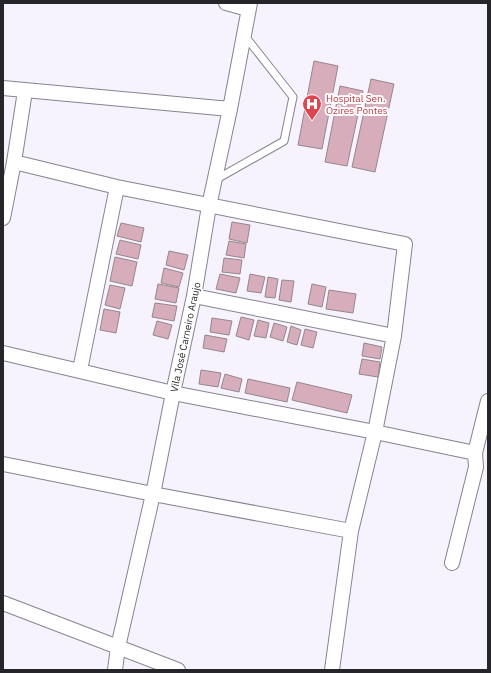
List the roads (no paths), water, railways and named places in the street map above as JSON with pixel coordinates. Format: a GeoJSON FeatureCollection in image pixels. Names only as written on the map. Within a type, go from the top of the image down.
{"type":"FeatureCollection","features":[{"type":"Feature","properties":{"kind":"street"},"geometry":{"type":"LineString","coordinates":[[226,3],[249,6]]}},
{"type":"Feature","properties":{"kind":"street","name":"Vila José Carneiro Araujo"},"geometry":{"type":"LineString","coordinates":[[115,670],[118,647],[153,494],[194,296],[209,206],[216,180],[245,36],[249,6]]}},
{"type":"Feature","properties":{"kind":"street"},"geometry":{"type":"LineString","coordinates":[[3,88],[230,109]]}},
{"type":"Feature","properties":{"kind":"street"},"geometry":{"type":"LineString","coordinates":[[3,218],[14,162],[25,91]]}},
{"type":"Feature","properties":{"kind":"street"},"geometry":{"type":"LineString","coordinates":[[14,162],[116,187],[404,244],[394,336],[375,432],[351,531],[332,670]]}},
{"type":"Feature","properties":{"kind":"street"},"geometry":{"type":"LineString","coordinates":[[80,370],[116,187]]}},
{"type":"Feature","properties":{"kind":"street"},"geometry":{"type":"LineString","coordinates":[[194,296],[394,336]]}},
{"type":"Feature","properties":{"kind":"street"},"geometry":{"type":"LineString","coordinates":[[3,353],[173,393],[475,453]]}},
{"type":"Feature","properties":{"kind":"street"},"geometry":{"type":"LineString","coordinates":[[452,563],[476,467],[475,453],[488,401]]}},
{"type":"Feature","properties":{"kind":"street"},"geometry":{"type":"LineString","coordinates":[[3,464],[351,531]]}},
{"type":"Feature","properties":{"kind":"street"},"geometry":{"type":"LineString","coordinates":[[3,603],[178,670]]}},
{"type":"Feature","properties":{"kind":"lane"},"geometry":{"type":"LineString","coordinates":[[216,180],[284,141],[292,98],[245,36]]}},
{"type":"Feature","properties":{"kind":"place","name":"Hospital Sen. Ozires Pontes"},"geometry":{"type":"Point","coordinates":[312,121]}}]}
